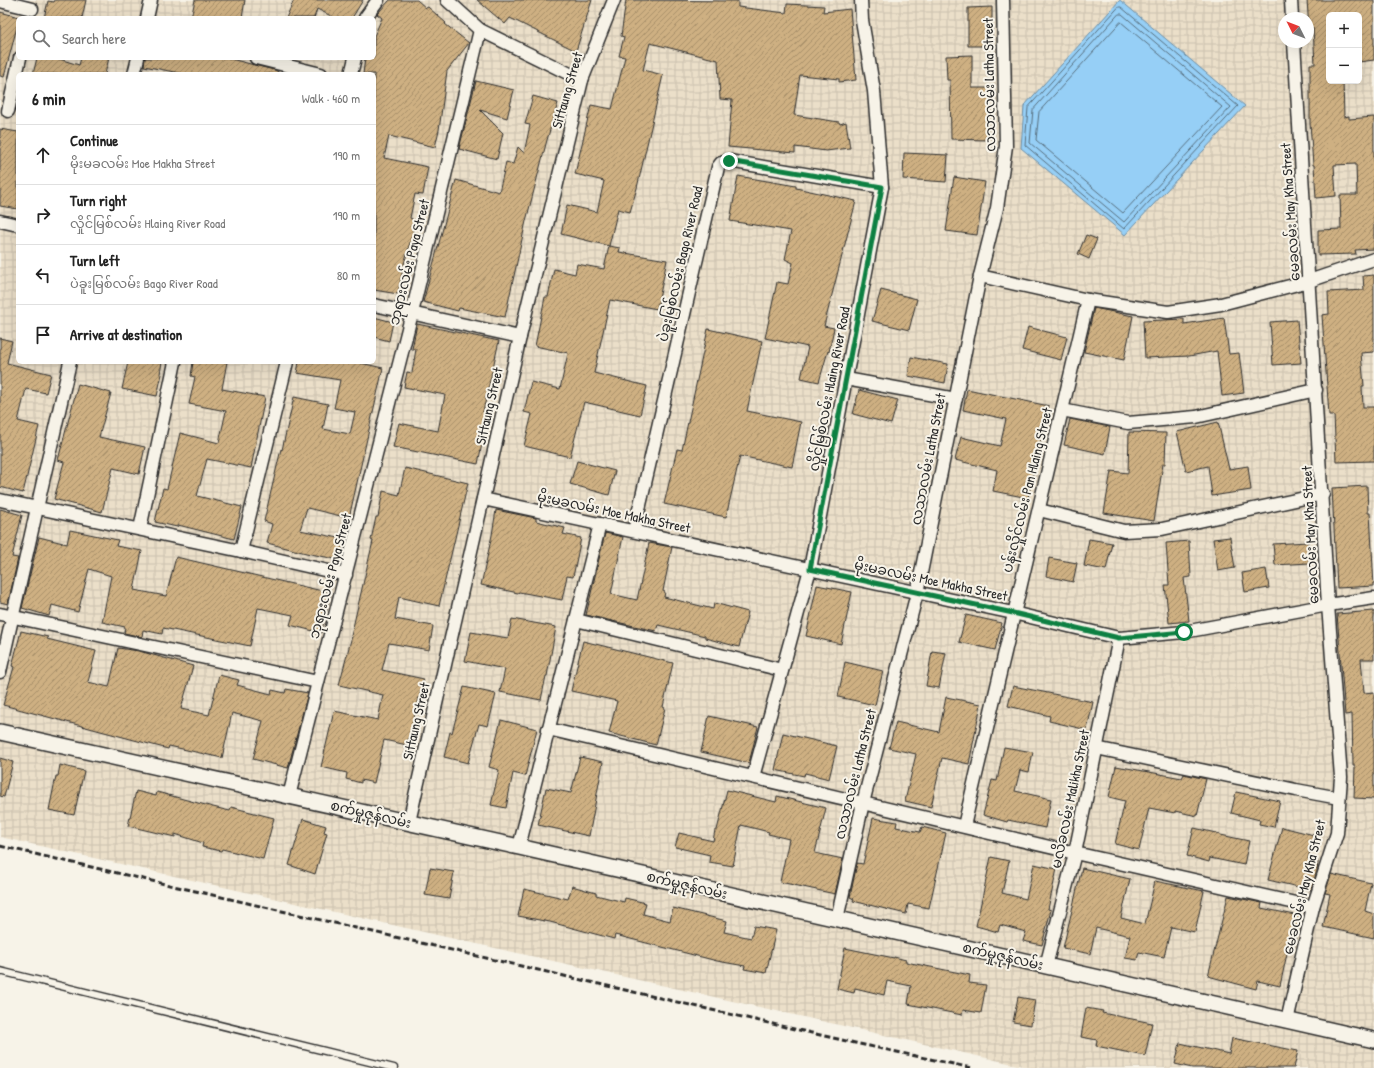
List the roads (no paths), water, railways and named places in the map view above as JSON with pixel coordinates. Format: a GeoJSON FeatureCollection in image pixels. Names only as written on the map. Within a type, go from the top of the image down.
{"type":"FeatureCollection","features":[{"type":"Feature","properties":{"kind":"street"},"geometry":{"type":"LineString","coordinates":[[147,16],[151,0]]}},
{"type":"Feature","properties":{"kind":"street"},"geometry":{"type":"LineString","coordinates":[[366,16],[378,0]]}},
{"type":"Feature","properties":{"kind":"street"},"geometry":{"type":"LineString","coordinates":[[447,0],[480,30],[582,80]]}},
{"type":"Feature","properties":{"kind":"street","name":"Sittaung Street"},"geometry":{"type":"LineString","coordinates":[[408,822],[520,337],[582,80],[614,0]]}},
{"type":"Feature","properties":{"kind":"street","name":"လှိုင်မြစ်လမ်း Hlaing River Road"},"geometry":{"type":"LineString","coordinates":[[753,777],[810,569],[882,187],[874,91],[860,0]]}},
{"type":"Feature","properties":{"kind":"street","name":"လသာလမ်း Latha Street"},"geometry":{"type":"LineString","coordinates":[[837,919],[863,803],[917,593],[980,276],[997,208],[1006,146],[1002,0]]}},
{"type":"Feature","properties":{"kind":"street"},"geometry":{"type":"LineString","coordinates":[[1291,0],[1292,12]]}},
{"type":"Feature","properties":{"kind":"street"},"geometry":{"type":"LineString","coordinates":[[0,1],[32,9]]}},
{"type":"Feature","properties":{"kind":"street","name":"ဘုရားလမ်း Paya Street"},"geometry":{"type":"LineString","coordinates":[[290,796],[412,313],[480,30]]}},
{"type":"Feature","properties":{"kind":"street","name":"မေခလမ်း May Kha Street"},"geometry":{"type":"LineString","coordinates":[[1287,1020],[1313,907],[1337,833],[1341,777],[1328,605],[1323,494],[1294,48]]}},
{"type":"Feature","properties":{"kind":"street"},"geometry":{"type":"LineString","coordinates":[[17,72],[20,60]]}},
{"type":"Feature","properties":{"kind":"street"},"geometry":{"type":"LineString","coordinates":[[134,72],[138,60]]}},
{"type":"Feature","properties":{"kind":"street"},"geometry":{"type":"LineString","coordinates":[[264,60],[313,72]]}},
{"type":"Feature","properties":{"kind":"street"},"geometry":{"type":"LineString","coordinates":[[352,72],[354,60]]}},
{"type":"Feature","properties":{"kind":"street"},"geometry":{"type":"LineString","coordinates":[[9,111],[16,77]]}},
{"type":"Feature","properties":{"kind":"street","name":"ပဲခူးမြစ်လမ်း Bago River Road"},"geometry":{"type":"LineString","coordinates":[[634,531],[718,167],[721,163],[729,161],[882,187]]}},
{"type":"Feature","properties":{"kind":"street"},"geometry":{"type":"LineString","coordinates":[[0,221],[16,225]]}},
{"type":"Feature","properties":{"kind":"street"},"geometry":{"type":"LineString","coordinates":[[980,276],[1088,300],[1168,312],[1222,304],[1309,281],[1374,259]]}},
{"type":"Feature","properties":{"kind":"street","name":"ပန်းလှိုင်လမ်း Pan Hlaing Street"},"geometry":{"type":"LineString","coordinates":[[964,826],[1088,300]]}},
{"type":"Feature","properties":{"kind":"street"},"geometry":{"type":"LineString","coordinates":[[376,305],[520,337]]}},
{"type":"Feature","properties":{"kind":"street"},"geometry":{"type":"LineString","coordinates":[[0,672],[70,364]]}},
{"type":"Feature","properties":{"kind":"street"},"geometry":{"type":"LineString","coordinates":[[140,530],[175,364]]}},
{"type":"Feature","properties":{"kind":"street"},"geometry":{"type":"LineString","coordinates":[[241,550],[287,364]]}},
{"type":"Feature","properties":{"kind":"street"},"geometry":{"type":"LineString","coordinates":[[846,378],[956,399]]}},
{"type":"Feature","properties":{"kind":"street"},"geometry":{"type":"LineString","coordinates":[[1062,410],[1128,423],[1196,417],[1316,390]]}},
{"type":"Feature","properties":{"kind":"street"},"geometry":{"type":"LineString","coordinates":[[1039,510],[1124,531],[1162,529],[1323,494]]}},
{"type":"Feature","properties":{"kind":"street","name":"မိုးမခလမ်း Moe Makha Street"},"geometry":{"type":"LineString","coordinates":[[483,499],[1013,613],[1119,638],[1184,632],[1328,605],[1374,598]]}},
{"type":"Feature","properties":{"kind":"street"},"geometry":{"type":"LineString","coordinates":[[0,500],[241,550],[346,575]]}},
{"type":"Feature","properties":{"kind":"street"},"geometry":{"type":"LineString","coordinates":[[519,847],[600,524]]}},
{"type":"Feature","properties":{"kind":"street"},"geometry":{"type":"LineString","coordinates":[[0,614],[318,682]]}},
{"type":"Feature","properties":{"kind":"street"},"geometry":{"type":"LineString","coordinates":[[576,620],[782,670]]}},
{"type":"Feature","properties":{"kind":"street","name":"မလိခလမ်း Malikha Street"},"geometry":{"type":"LineString","coordinates":[[1046,966],[1075,853],[1119,638]]}},
{"type":"Feature","properties":{"kind":"street"},"geometry":{"type":"LineString","coordinates":[[548,729],[1075,853],[1313,907]]}},
{"type":"Feature","properties":{"kind":"street","name":"စက်မှုဇုန်လမ်း"},"geometry":{"type":"LineString","coordinates":[[0,732],[408,822],[1374,1040]]}},
{"type":"Feature","properties":{"kind":"street"},"geometry":{"type":"LineString","coordinates":[[1096,748],[1339,798]]}},
{"type":"Feature","properties":{"kind":"lane"},"geometry":{"type":"LineString","coordinates":[[0,971],[394,1068]]}},
{"type":"Feature","properties":{"kind":"water"},"geometry":{"type":"Polygon","coordinates":[[[1120,0],[1245,106],[1125,235],[1021,148],[1024,106],[1120,0]]]}},
{"type":"Feature","properties":{"kind":"railway"},"geometry":{"type":"LineString","coordinates":[[0,846],[855,1043],[972,1068]]}}]}
